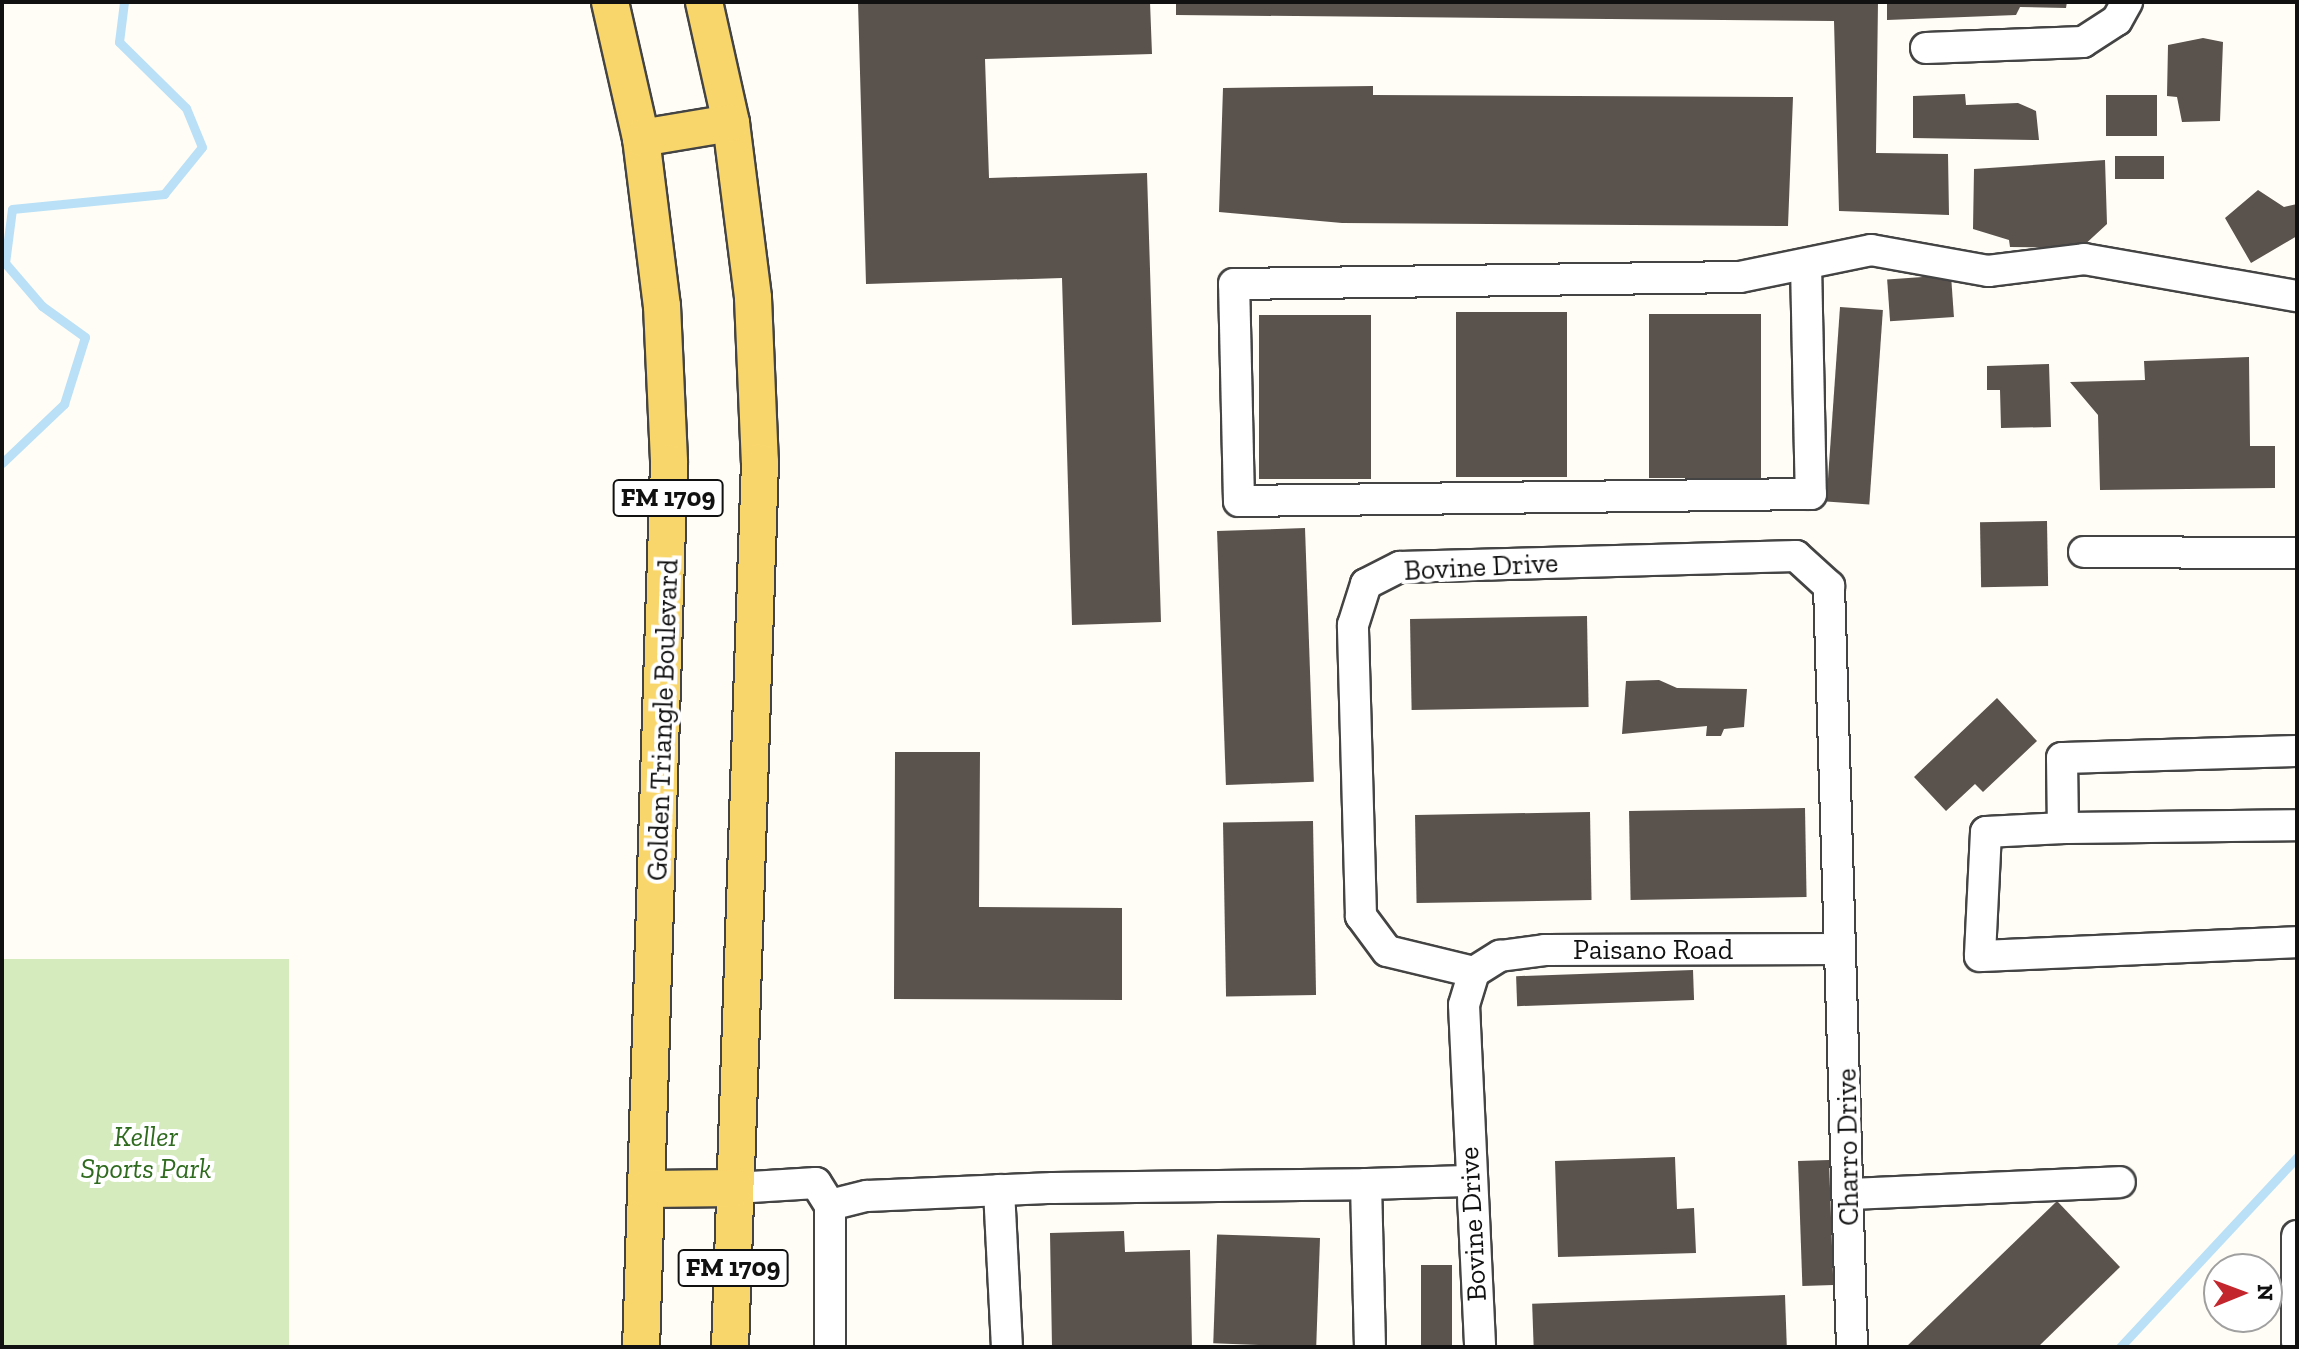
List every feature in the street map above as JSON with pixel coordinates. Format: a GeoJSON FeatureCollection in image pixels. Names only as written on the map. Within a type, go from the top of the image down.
{"type":"FeatureCollection","features":[{"type":"Feature","properties":{"kind":"main road","name":"Golden Triangle Boulevard"},"geometry":{"type":"LineString","coordinates":[[610,2],[641,138],[662,306],[669,463],[641,1347]]}},
{"type":"Feature","properties":{"kind":"main road","name":"FM 1709"},"geometry":{"type":"LineString","coordinates":[[704,2],[731,123],[753,298],[760,462],[730,1347]]}},
{"type":"Feature","properties":{"kind":"main road"},"geometry":{"type":"LineString","coordinates":[[641,138],[731,123]]}},
{"type":"Feature","properties":{"kind":"main road"},"geometry":{"type":"LineString","coordinates":[[647,1189],[735,1188]]}},
{"type":"Feature","properties":{"kind":"lane"},"geometry":{"type":"LineString","coordinates":[[1926,48],[2083,42],[2117,20],[2127,2]]}},
{"type":"Feature","properties":{"kind":"lane"},"geometry":{"type":"LineString","coordinates":[[1806,264],[1811,494],[1239,501],[1234,284],[1740,277],[1871,250],[1988,271],[2084,259],[2297,296]]}},
{"type":"Feature","properties":{"kind":"lane"},"geometry":{"type":"LineString","coordinates":[[2084,552],[2297,553]]}},
{"type":"Feature","properties":{"kind":"lane","name":"Bovine Drive"},"geometry":{"type":"LineString","coordinates":[[1480,1347],[1468,1181],[1464,995],[1474,972],[1387,951],[1361,916],[1353,625],[1366,584],[1400,567],[1796,556],[1829,586],[1838,949]]}},
{"type":"Feature","properties":{"kind":"lane"},"geometry":{"type":"LineString","coordinates":[[2063,828],[2062,758],[2297,751]]}},
{"type":"Feature","properties":{"kind":"lane"},"geometry":{"type":"LineString","coordinates":[[2297,825],[1986,832],[1980,956],[2297,942]]}},
{"type":"Feature","properties":{"kind":"lane","name":"Paisano Road"},"geometry":{"type":"LineString","coordinates":[[1474,972],[1500,956],[1545,950],[1838,949]]}},
{"type":"Feature","properties":{"kind":"lane","name":"Charro Drive"},"geometry":{"type":"LineString","coordinates":[[1838,949],[1845,978],[1852,1347]]}},
{"type":"Feature","properties":{"kind":"lane"},"geometry":{"type":"LineString","coordinates":[[830,1205],[867,1196],[999,1190],[1468,1181]]}},
{"type":"Feature","properties":{"kind":"lane"},"geometry":{"type":"LineString","coordinates":[[1849,1194],[2120,1182]]}},
{"type":"Feature","properties":{"kind":"lane"},"geometry":{"type":"LineString","coordinates":[[735,1188],[816,1183],[830,1205],[830,1347]]}},
{"type":"Feature","properties":{"kind":"lane"},"geometry":{"type":"LineString","coordinates":[[1366,1184],[1370,1347]]}},
{"type":"Feature","properties":{"kind":"lane"},"geometry":{"type":"LineString","coordinates":[[999,1190],[1007,1347]]}},
{"type":"Feature","properties":{"kind":"lane"},"geometry":{"type":"LineString","coordinates":[[2297,1236],[2297,1343]]}},
{"type":"Feature","properties":{"kind":"green space","name":"Keller Sports Park"},"geometry":{"type":"Polygon","coordinates":[[[2,959],[289,959],[289,1347],[2,1347],[2,959]]]}},
{"type":"Feature","properties":{"kind":"building"},"geometry":{"type":"Polygon","coordinates":[[[858,2],[1150,2],[1152,54],[985,59],[989,178],[1147,173],[1161,622],[1072,625],[1062,278],[866,284],[858,2]]]}},
{"type":"Feature","properties":{"kind":"building"},"geometry":{"type":"Polygon","coordinates":[[[1176,2],[1878,2],[1876,153],[1948,154],[1949,215],[1839,211],[1834,21],[1176,15],[1176,2]]]}},
{"type":"Feature","properties":{"kind":"building"},"geometry":{"type":"Polygon","coordinates":[[[1887,2],[2067,2],[2066,8],[2020,7],[2016,15],[1887,20],[1887,2]]]}},
{"type":"Feature","properties":{"kind":"building"},"geometry":{"type":"Polygon","coordinates":[[[2203,38],[2223,42],[2220,121],[2182,122],[2177,97],[2167,96],[2168,45],[2203,38]]]}},
{"type":"Feature","properties":{"kind":"building"},"geometry":{"type":"Polygon","coordinates":[[[1373,86],[1373,95],[1793,97],[1788,226],[1342,223],[1219,212],[1223,88],[1373,86]]]}},
{"type":"Feature","properties":{"kind":"building"},"geometry":{"type":"Polygon","coordinates":[[[1965,94],[1966,105],[2018,103],[2036,111],[2039,140],[1913,138],[1913,96],[1965,94]]]}},
{"type":"Feature","properties":{"kind":"building"},"geometry":{"type":"Polygon","coordinates":[[[2106,95],[2157,95],[2157,136],[2106,136],[2106,95]]]}},
{"type":"Feature","properties":{"kind":"building"},"geometry":{"type":"Polygon","coordinates":[[[2115,156],[2164,156],[2164,179],[2115,179],[2115,156]]]}},
{"type":"Feature","properties":{"kind":"building"},"geometry":{"type":"Polygon","coordinates":[[[2105,160],[2107,224],[2081,248],[2010,247],[2009,240],[1973,229],[1974,169],[2105,160]]]}},
{"type":"Feature","properties":{"kind":"building"},"geometry":{"type":"Polygon","coordinates":[[[2258,190],[2284,207],[2297,204],[2297,236],[2251,263],[2225,218],[2258,190]]]}},
{"type":"Feature","properties":{"kind":"building"},"geometry":{"type":"Polygon","coordinates":[[[1951,275],[1954,317],[1890,321],[1887,279],[1951,275]]]}},
{"type":"Feature","properties":{"kind":"building"},"geometry":{"type":"Polygon","coordinates":[[[1840,307],[1883,310],[1869,505],[1826,502],[1840,307]]]}},
{"type":"Feature","properties":{"kind":"building"},"geometry":{"type":"Polygon","coordinates":[[[1456,312],[1567,312],[1567,477],[1456,477],[1456,312]]]}},
{"type":"Feature","properties":{"kind":"building"},"geometry":{"type":"Polygon","coordinates":[[[1649,314],[1761,314],[1761,478],[1649,478],[1649,314]]]}},
{"type":"Feature","properties":{"kind":"building"},"geometry":{"type":"Polygon","coordinates":[[[1259,315],[1371,315],[1371,479],[1259,479],[1259,315]]]}},
{"type":"Feature","properties":{"kind":"building"},"geometry":{"type":"Polygon","coordinates":[[[2249,357],[2250,446],[2275,446],[2275,488],[2100,490],[2098,415],[2070,382],[2145,380],[2144,361],[2249,357]]]}},
{"type":"Feature","properties":{"kind":"building"},"geometry":{"type":"Polygon","coordinates":[[[2049,364],[2051,427],[2001,428],[2000,390],[1987,390],[1987,366],[2049,364]]]}},
{"type":"Feature","properties":{"kind":"building"},"geometry":{"type":"Polygon","coordinates":[[[2047,521],[2048,586],[1981,587],[1980,522],[2047,521]]]}},
{"type":"Feature","properties":{"kind":"building"},"geometry":{"type":"Polygon","coordinates":[[[1305,528],[1314,782],[1226,785],[1217,531],[1305,528]]]}},
{"type":"Feature","properties":{"kind":"building"},"geometry":{"type":"Polygon","coordinates":[[[1587,616],[1589,707],[1412,710],[1410,619],[1587,616]]]}},
{"type":"Feature","properties":{"kind":"building"},"geometry":{"type":"Polygon","coordinates":[[[1659,680],[1677,688],[1747,689],[1744,727],[1724,729],[1721,736],[1706,736],[1707,726],[1622,734],[1626,681],[1659,680]]]}},
{"type":"Feature","properties":{"kind":"building"},"geometry":{"type":"Polygon","coordinates":[[[1997,698],[2037,741],[1983,792],[1975,784],[1946,811],[1914,777],[1997,698]]]}},
{"type":"Feature","properties":{"kind":"building"},"geometry":{"type":"Polygon","coordinates":[[[895,752],[980,752],[979,907],[1122,908],[1122,1000],[894,999],[895,752]]]}},
{"type":"Feature","properties":{"kind":"building"},"geometry":{"type":"Polygon","coordinates":[[[1805,808],[1807,897],[1631,900],[1629,811],[1805,808]]]}},
{"type":"Feature","properties":{"kind":"building"},"geometry":{"type":"Polygon","coordinates":[[[1590,812],[1592,900],[1417,903],[1415,815],[1590,812]]]}},
{"type":"Feature","properties":{"kind":"building"},"geometry":{"type":"Polygon","coordinates":[[[1313,821],[1316,995],[1226,997],[1223,823],[1313,821]]]}},
{"type":"Feature","properties":{"kind":"building"},"geometry":{"type":"Polygon","coordinates":[[[1693,970],[1694,1000],[1517,1006],[1516,976],[1693,970]]]}},
{"type":"Feature","properties":{"kind":"building"},"geometry":{"type":"Polygon","coordinates":[[[1675,1157],[1677,1209],[1694,1208],[1696,1253],[1558,1257],[1555,1161],[1675,1157]]]}},
{"type":"Feature","properties":{"kind":"building"},"geometry":{"type":"Polygon","coordinates":[[[1829,1160],[1833,1285],[1802,1286],[1798,1161],[1829,1160]]]}},
{"type":"Feature","properties":{"kind":"building"},"geometry":{"type":"Polygon","coordinates":[[[2057,1201],[2120,1267],[2038,1347],[1906,1347],[2057,1201]]]}},
{"type":"Feature","properties":{"kind":"building"},"geometry":{"type":"Polygon","coordinates":[[[1124,1231],[1125,1252],[1190,1250],[1192,1347],[1052,1347],[1050,1233],[1124,1231]]]}},
{"type":"Feature","properties":{"kind":"building"},"geometry":{"type":"Polygon","coordinates":[[[1217,1234],[1320,1238],[1316,1347],[1213,1343],[1217,1234]]]}},
{"type":"Feature","properties":{"kind":"building"},"geometry":{"type":"Polygon","coordinates":[[[1421,1265],[1452,1265],[1452,1347],[1421,1347],[1421,1265]]]}},
{"type":"Feature","properties":{"kind":"building"},"geometry":{"type":"Polygon","coordinates":[[[1785,1295],[1787,1347],[1534,1347],[1532,1304],[1785,1295]]]}},
{"type":"Feature","properties":{"kind":"waterway"},"geometry":{"type":"LineString","coordinates":[[2,463],[64,404],[85,337],[42,306],[5,263],[12,209],[164,194],[202,147],[186,108],[119,42],[124,2]]}},
{"type":"Feature","properties":{"kind":"waterway"},"geometry":{"type":"LineString","coordinates":[[2120,1347],[2297,1157]]}}]}
